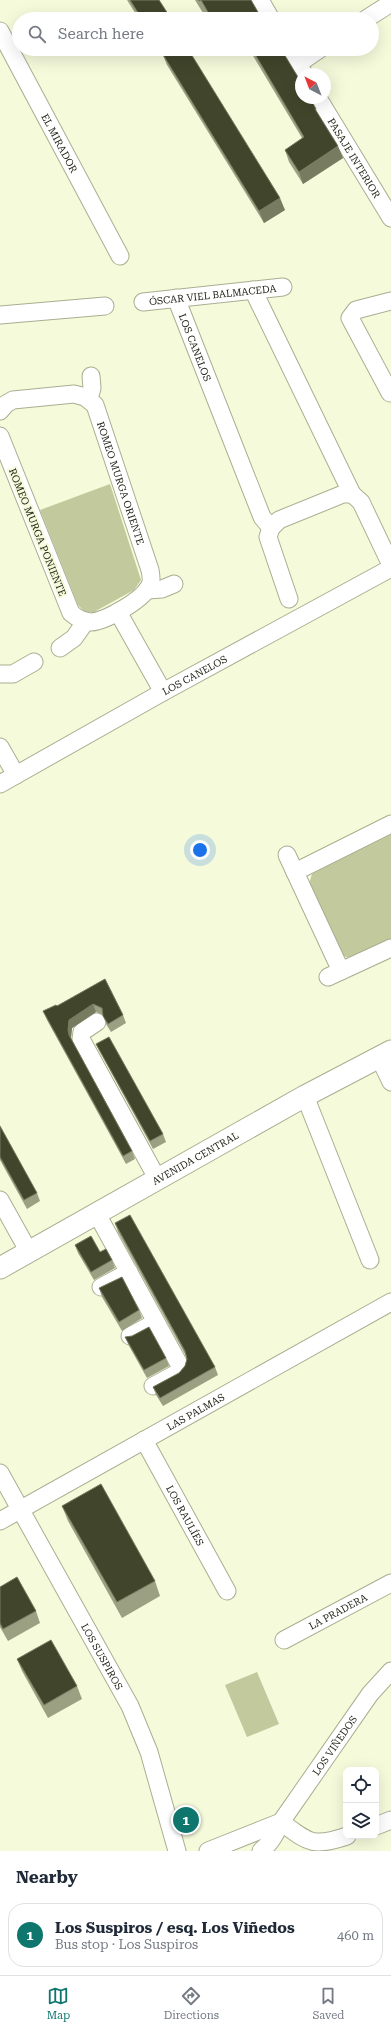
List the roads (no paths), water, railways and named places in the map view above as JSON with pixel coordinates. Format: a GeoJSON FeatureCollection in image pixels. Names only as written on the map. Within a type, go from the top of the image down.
{"type":"FeatureCollection","features":[{"type":"Feature","properties":{"kind":"street"},"geometry":{"type":"LineString","coordinates":[[260,0],[267,12]]}},
{"type":"Feature","properties":{"kind":"street"},"geometry":{"type":"LineString","coordinates":[[377,12],[388,5]]}},
{"type":"Feature","properties":{"kind":"street","name":"EL MIRADOR"},"geometry":{"type":"LineString","coordinates":[[0,31],[12,54]]}},
{"type":"Feature","properties":{"kind":"street","name":"EL MIRADOR"},"geometry":{"type":"LineString","coordinates":[[13,56],[120,256]]}},
{"type":"Feature","properties":{"kind":"street"},"geometry":{"type":"LineString","coordinates":[[293,56],[300,68]]}},
{"type":"Feature","properties":{"kind":"street"},"geometry":{"type":"LineString","coordinates":[[302,68],[313,56]]}},
{"type":"Feature","properties":{"kind":"street","name":"PASAJE INTERIOR"},"geometry":{"type":"LineString","coordinates":[[322,104],[391,218]]}},
{"type":"Feature","properties":{"kind":"street","name":"ÓSCAR VIEL BALMACEDA"},"geometry":{"type":"LineString","coordinates":[[144,302],[283,287]]}},
{"type":"Feature","properties":{"kind":"street","name":"LOS CANELOS"},"geometry":{"type":"LineString","coordinates":[[0,784],[162,692],[391,566],[361,502],[352,494],[253,290]]}},
{"type":"Feature","properties":{"kind":"street","name":"LOS CANELOS"},"geometry":{"type":"LineString","coordinates":[[176,298],[262,517],[270,528],[268,537],[290,599]]}},
{"type":"Feature","properties":{"kind":"street"},"geometry":{"type":"LineString","coordinates":[[390,393],[350,318],[356,310],[391,301]]}},
{"type":"Feature","properties":{"kind":"street"},"geometry":{"type":"LineString","coordinates":[[0,315],[105,306]]}},
{"type":"Feature","properties":{"kind":"street"},"geometry":{"type":"LineString","coordinates":[[0,411],[6,404],[17,399],[74,394],[89,399],[92,388],[91,376]]}},
{"type":"Feature","properties":{"kind":"street","name":"ROMEO MURGA ORIENTE"},"geometry":{"type":"LineString","coordinates":[[89,399],[97,409],[150,570],[151,581],[147,590]]}},
{"type":"Feature","properties":{"kind":"street","name":"ROMEO MURGA PONIENTE"},"geometry":{"type":"LineString","coordinates":[[0,436],[68,607],[74,616],[86,621]]}},
{"type":"Feature","properties":{"kind":"street"},"geometry":{"type":"LineString","coordinates":[[270,528],[279,520],[343,494],[352,494]]}},
{"type":"Feature","properties":{"kind":"street"},"geometry":{"type":"LineString","coordinates":[[60,648],[74,638],[86,621],[98,621],[118,612],[138,599],[147,590],[162,589],[174,584]]}},
{"type":"Feature","properties":{"kind":"street"},"geometry":{"type":"LineString","coordinates":[[118,612],[162,692]]}},
{"type":"Feature","properties":{"kind":"street"},"geometry":{"type":"LineString","coordinates":[[0,674],[13,674],[34,662]]}},
{"type":"Feature","properties":{"kind":"street"},"geometry":{"type":"LineString","coordinates":[[0,747],[16,775]]}},
{"type":"Feature","properties":{"kind":"street"},"geometry":{"type":"LineString","coordinates":[[295,872],[391,824]]}},
{"type":"Feature","properties":{"kind":"street"},"geometry":{"type":"LineString","coordinates":[[287,855],[334,974],[391,948]]}},
{"type":"Feature","properties":{"kind":"street"},"geometry":{"type":"LineString","coordinates":[[97,1022],[82,1032],[81,1039],[158,1180]]}},
{"type":"Feature","properties":{"kind":"street"},"geometry":{"type":"LineString","coordinates":[[385,1054],[391,1082]]}},
{"type":"Feature","properties":{"kind":"street","name":"AVENIDA CENTRAL"},"geometry":{"type":"LineString","coordinates":[[0,1268],[305,1096],[385,1054]]}},
{"type":"Feature","properties":{"kind":"street"},"geometry":{"type":"LineString","coordinates":[[305,1096],[370,1260]]}},
{"type":"Feature","properties":{"kind":"street"},"geometry":{"type":"LineString","coordinates":[[0,1200],[29,1252]]}},
{"type":"Feature","properties":{"kind":"street"},"geometry":{"type":"LineString","coordinates":[[97,1214],[179,1364],[180,1369],[176,1373],[153,1386]]}},
{"type":"Feature","properties":{"kind":"street"},"geometry":{"type":"LineString","coordinates":[[101,1287],[129,1272]]}},
{"type":"Feature","properties":{"kind":"street","name":"LAS PALMAS"},"geometry":{"type":"LineString","coordinates":[[0,1521],[391,1302]]}},
{"type":"Feature","properties":{"kind":"street"},"geometry":{"type":"LineString","coordinates":[[130,1336],[156,1322]]}},
{"type":"Feature","properties":{"kind":"street","name":"LOS RAULÍES"},"geometry":{"type":"LineString","coordinates":[[144,1440],[227,1591]]}},
{"type":"Feature","properties":{"kind":"street","name":"LOS SUSPIROS"},"geometry":{"type":"LineString","coordinates":[[0,1473],[130,1706],[149,1752],[177,1851]]}},
{"type":"Feature","properties":{"kind":"street","name":"LA PRADERA"},"geometry":{"type":"LineString","coordinates":[[284,1640],[391,1583]]}},
{"type":"Feature","properties":{"kind":"street","name":"LOS VIÑEDOS"},"geometry":{"type":"LineString","coordinates":[[261,1851],[276,1833],[281,1822],[370,1694],[391,1671]]}},
{"type":"Feature","properties":{"kind":"street"},"geometry":{"type":"LineString","coordinates":[[379,1825],[391,1820]]}},
{"type":"Feature","properties":{"kind":"street"},"geometry":{"type":"LineString","coordinates":[[208,1851],[281,1822],[304,1839],[318,1844],[343,1837]]}},
{"type":"Feature","properties":{"kind":"place","name":"Los Suspiros / esq. Los Viñedos"},"geometry":{"type":"Point","coordinates":[186,1820]}}]}
